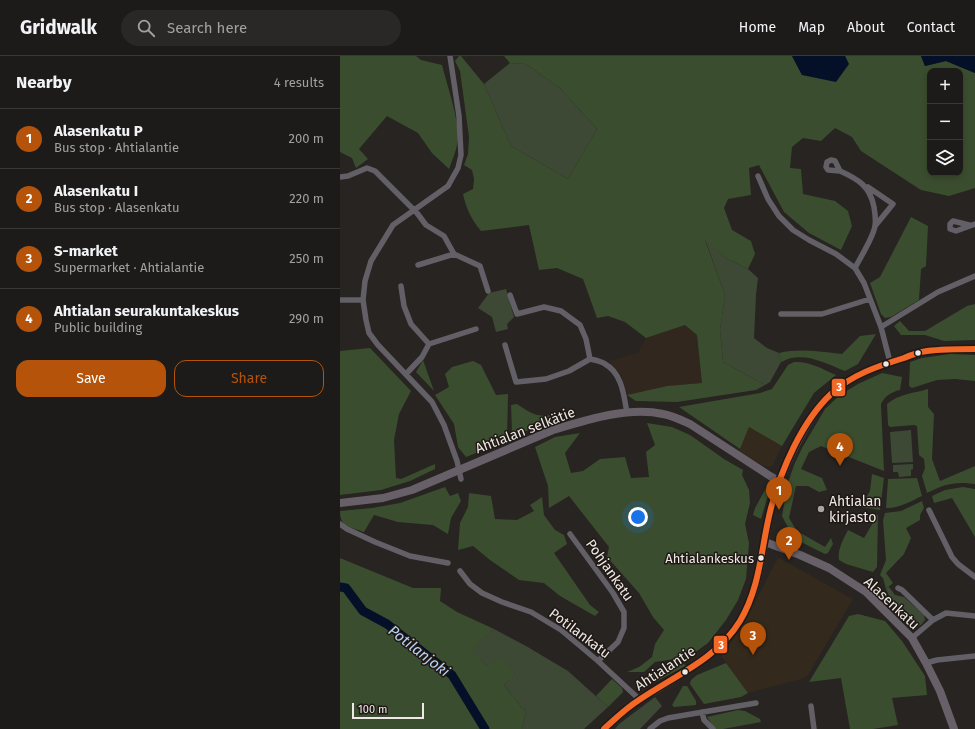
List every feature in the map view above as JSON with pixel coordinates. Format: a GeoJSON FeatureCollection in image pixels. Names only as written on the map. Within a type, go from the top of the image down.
{"type":"FeatureCollection","features":[{"type":"Feature","properties":{"kind":"street"},"geometry":{"type":"LineString","coordinates":[[450,56],[459,116],[461,155],[458,168],[448,186],[393,226],[371,261],[365,281],[363,300],[369,333],[378,345],[432,402],[444,425],[461,479]]}},
{"type":"Feature","properties":{"kind":"street"},"geometry":{"type":"LineString","coordinates":[[340,177],[348,176],[367,168],[375,171],[413,210],[418,213],[426,225],[444,236],[454,254],[480,266],[488,291]]}},
{"type":"Feature","properties":{"kind":"street"},"geometry":{"type":"LineString","coordinates":[[840,171],[851,176],[893,204],[875,226],[867,246],[855,268]]}},
{"type":"Feature","properties":{"kind":"street"},"geometry":{"type":"LineString","coordinates":[[758,176],[768,199],[779,216],[793,230],[836,254],[855,268],[864,283],[881,327],[890,362]]}},
{"type":"Feature","properties":{"kind":"street"},"geometry":{"type":"LineString","coordinates":[[866,186],[871,195],[875,215],[875,226]]}},
{"type":"Feature","properties":{"kind":"street"},"geometry":{"type":"LineString","coordinates":[[418,265],[454,254]]}},
{"type":"Feature","properties":{"kind":"street"},"geometry":{"type":"LineString","coordinates":[[881,327],[938,292],[975,276]]}},
{"type":"Feature","properties":{"kind":"street"},"geometry":{"type":"LineString","coordinates":[[401,286],[404,306],[411,324],[429,344]]}},
{"type":"Feature","properties":{"kind":"street"},"geometry":{"type":"LineString","coordinates":[[510,295],[517,314],[544,307],[561,310],[580,325],[586,339],[590,359]]}},
{"type":"Feature","properties":{"kind":"street"},"geometry":{"type":"LineString","coordinates":[[781,314],[822,314],[870,299]]}},
{"type":"Feature","properties":{"kind":"street"},"geometry":{"type":"LineString","coordinates":[[340,300],[363,300]]}},
{"type":"Feature","properties":{"kind":"street"},"geometry":{"type":"LineString","coordinates":[[406,374],[422,357],[429,344],[476,329]]}},
{"type":"Feature","properties":{"kind":"street"},"geometry":{"type":"LineString","coordinates":[[505,344],[516,382],[546,379],[569,371],[590,359],[606,364],[617,375],[623,392],[627,413]]}},
{"type":"Feature","properties":{"kind":"street","name":"Ahtialantie"},"geometry":{"type":"LineString","coordinates":[[604,729],[639,699],[696,665],[727,637],[740,622],[749,605],[758,575],[771,508],[779,481],[802,434],[819,406],[831,393],[863,373],[890,362],[926,351],[975,349]]}},
{"type":"Feature","properties":{"kind":"street","name":"Ahtialan selkätie"},"geometry":{"type":"LineString","coordinates":[[340,503],[383,498],[412,490],[553,430],[594,418],[627,413],[662,414],[690,424],[779,481]]}},
{"type":"Feature","properties":{"kind":"street"},"geometry":{"type":"LineString","coordinates":[[929,510],[952,557],[958,564],[975,577]]}},
{"type":"Feature","properties":{"kind":"street"},"geometry":{"type":"LineString","coordinates":[[340,524],[346,529],[410,556],[448,563]]}},
{"type":"Feature","properties":{"kind":"street","name":"Pohjankatu"},"geometry":{"type":"LineString","coordinates":[[570,534],[613,593],[624,612],[624,628],[618,642],[598,661]]}},
{"type":"Feature","properties":{"kind":"street","name":"Alasenkatu"},"geometry":{"type":"LineString","coordinates":[[765,542],[800,555],[828,568],[866,592],[912,638],[940,691],[954,729]]}},
{"type":"Feature","properties":{"kind":"street","name":"Potilankatu"},"geometry":{"type":"LineString","coordinates":[[460,572],[470,584],[482,593],[531,612],[561,630],[598,661],[639,699]]}},
{"type":"Feature","properties":{"kind":"street"},"geometry":{"type":"LineString","coordinates":[[898,588],[902,590],[933,620]]}},
{"type":"Feature","properties":{"kind":"street"},"geometry":{"type":"LineString","coordinates":[[912,638],[933,620],[946,612],[975,616]]}},
{"type":"Feature","properties":{"kind":"street"},"geometry":{"type":"LineString","coordinates":[[926,663],[937,660],[975,656]]}},
{"type":"Feature","properties":{"kind":"street"},"geometry":{"type":"LineString","coordinates":[[650,729],[660,721],[668,718],[756,703]]}},
{"type":"Feature","properties":{"kind":"street"},"geometry":{"type":"LineString","coordinates":[[812,706],[814,729]]}},
{"type":"Feature","properties":{"kind":"street"},"geometry":{"type":"LineString","coordinates":[[702,712],[704,720],[713,729]]}},
{"type":"Feature","properties":{"kind":"shaded area"},"geometry":{"type":"Polygon","coordinates":[[[685,325],[697,335],[702,383],[667,386],[627,395],[621,375],[609,361],[638,353],[646,338],[685,325]]]}},
{"type":"Feature","properties":{"kind":"shaded area"},"geometry":{"type":"Polygon","coordinates":[[[749,427],[782,446],[772,466],[764,466],[740,452],[749,427]]]}},
{"type":"Feature","properties":{"kind":"shaded area"},"geometry":{"type":"Polygon","coordinates":[[[779,558],[853,599],[808,675],[802,679],[748,693],[721,656],[743,626],[777,559],[779,558]]]}},
{"type":"Feature","properties":{"kind":"green space"},"geometry":{"type":"Polygon","coordinates":[[[340,56],[416,56],[421,60],[442,65],[458,128],[457,144],[449,169],[432,153],[418,133],[387,116],[359,149],[368,159],[356,168],[352,158],[340,152],[340,56]]]}},
{"type":"Feature","properties":{"kind":"green space"},"geometry":{"type":"Polygon","coordinates":[[[459,56],[461,56],[484,84],[511,146],[568,179],[597,129],[560,88],[526,64],[510,63],[504,56],[792,56],[802,75],[848,64],[845,56],[921,56],[925,66],[946,61],[963,68],[927,68],[927,176],[963,176],[963,68],[975,73],[975,188],[949,196],[921,190],[861,151],[852,137],[835,128],[821,141],[803,138],[792,147],[790,168],[801,169],[803,194],[835,201],[848,211],[852,226],[841,250],[809,233],[784,212],[759,165],[749,168],[751,195],[728,199],[724,208],[732,230],[751,241],[755,254],[748,269],[726,258],[705,240],[725,295],[720,330],[723,362],[765,385],[756,390],[677,402],[636,401],[627,395],[667,386],[702,383],[697,335],[685,325],[646,338],[625,322],[608,316],[597,318],[583,279],[557,268],[539,270],[529,225],[481,231],[469,213],[463,194],[473,189],[474,179],[472,170],[464,165],[468,154],[469,137],[460,71],[455,61],[459,56]]]}},
{"type":"Feature","properties":{"kind":"green space"},"geometry":{"type":"Polygon","coordinates":[[[510,63],[526,64],[560,88],[597,129],[568,179],[511,146],[484,84],[510,63]]]}},
{"type":"Feature","properties":{"kind":"green space"},"geometry":{"type":"Polygon","coordinates":[[[911,217],[928,226],[926,266],[921,269],[919,300],[891,317],[885,318],[881,314],[870,283],[880,277],[911,217]]]}},
{"type":"Feature","properties":{"kind":"green space"},"geometry":{"type":"Polygon","coordinates":[[[705,239],[726,258],[748,269],[758,278],[754,338],[767,348],[779,353],[781,362],[770,382],[765,385],[723,362],[720,330],[725,295],[705,239]]]}},
{"type":"Feature","properties":{"kind":"green space"},"geometry":{"type":"Polygon","coordinates":[[[506,289],[514,317],[507,324],[508,329],[496,332],[492,317],[478,308],[489,293],[506,289]]]}},
{"type":"Feature","properties":{"kind":"green space"},"geometry":{"type":"Polygon","coordinates":[[[975,304],[975,340],[944,341],[925,335],[901,335],[894,326],[900,321],[909,331],[925,331],[967,306],[975,304]]]}},
{"type":"Feature","properties":{"kind":"green space"},"geometry":{"type":"Polygon","coordinates":[[[876,334],[858,364],[845,371],[821,361],[805,357],[797,357],[781,362],[779,353],[810,351],[842,354],[860,336],[876,334]]]}},
{"type":"Feature","properties":{"kind":"green space"},"geometry":{"type":"Polygon","coordinates":[[[370,348],[411,391],[399,414],[394,440],[396,478],[401,479],[435,464],[435,469],[410,481],[381,490],[340,495],[340,351],[370,348]]]}},
{"type":"Feature","properties":{"kind":"green space"},"geometry":{"type":"Polygon","coordinates":[[[950,354],[975,355],[975,381],[955,379],[937,380],[912,388],[909,386],[910,362],[922,358],[950,354]]]}},
{"type":"Feature","properties":{"kind":"green space"},"geometry":{"type":"Polygon","coordinates":[[[423,360],[434,391],[416,372],[423,360]]]}},
{"type":"Feature","properties":{"kind":"green space"},"geometry":{"type":"Polygon","coordinates":[[[473,361],[481,365],[496,395],[508,394],[507,441],[466,457],[458,447],[454,424],[435,395],[449,387],[445,374],[452,367],[473,361]]]}},
{"type":"Feature","properties":{"kind":"green space"},"geometry":{"type":"Polygon","coordinates":[[[794,362],[810,364],[836,375],[814,393],[782,446],[749,427],[740,449],[679,407],[760,393],[772,389],[788,365],[794,362]]]}},
{"type":"Feature","properties":{"kind":"green space"},"geometry":{"type":"Polygon","coordinates":[[[882,373],[902,377],[900,390],[889,395],[881,404],[884,471],[821,446],[809,452],[801,469],[822,478],[827,490],[819,492],[808,486],[796,486],[789,518],[797,531],[825,547],[831,538],[833,544],[828,553],[825,554],[795,539],[791,533],[782,516],[787,486],[802,448],[825,409],[840,395],[858,384],[882,373]]]}},
{"type":"Feature","properties":{"kind":"green space"},"geometry":{"type":"Polygon","coordinates":[[[928,389],[928,407],[934,414],[932,459],[940,481],[975,466],[975,484],[950,484],[939,487],[927,493],[922,476],[925,468],[924,459],[919,455],[917,426],[890,427],[888,425],[887,404],[901,396],[928,389]]]}},
{"type":"Feature","properties":{"kind":"green space"},"geometry":{"type":"Polygon","coordinates":[[[517,404],[533,414],[547,416],[560,414],[561,417],[514,436],[512,434],[511,405],[517,404]]]}},
{"type":"Feature","properties":{"kind":"green space"},"geometry":{"type":"Polygon","coordinates":[[[647,423],[672,427],[690,435],[724,459],[743,470],[742,475],[749,490],[750,503],[745,524],[749,543],[746,579],[738,600],[726,620],[708,643],[694,653],[681,658],[655,662],[644,672],[627,672],[639,667],[652,657],[655,644],[664,630],[653,617],[639,593],[607,557],[609,547],[569,496],[549,508],[548,486],[535,447],[555,437],[580,433],[565,453],[571,473],[583,471],[600,459],[625,457],[631,478],[649,477],[646,452],[655,445],[647,423]]]}},
{"type":"Feature","properties":{"kind":"green space"},"geometry":{"type":"Polygon","coordinates":[[[911,430],[913,462],[892,463],[890,432],[911,430]]]}},
{"type":"Feature","properties":{"kind":"green space"},"geometry":{"type":"Polygon","coordinates":[[[913,464],[911,476],[899,477],[898,472],[893,472],[893,465],[913,464]]]}},
{"type":"Feature","properties":{"kind":"green space"},"geometry":{"type":"Polygon","coordinates":[[[872,474],[884,478],[880,510],[861,507],[870,491],[872,474]]]}},
{"type":"Feature","properties":{"kind":"green space"},"geometry":{"type":"Polygon","coordinates":[[[917,478],[922,496],[900,506],[886,508],[888,479],[917,478]]]}},
{"type":"Feature","properties":{"kind":"green space"},"geometry":{"type":"Polygon","coordinates":[[[445,487],[450,496],[458,493],[461,501],[451,518],[448,534],[433,525],[398,522],[374,515],[364,532],[347,526],[340,517],[340,511],[372,508],[400,503],[445,487]]]}},
{"type":"Feature","properties":{"kind":"green space"},"geometry":{"type":"Polygon","coordinates":[[[963,487],[975,489],[975,537],[952,498],[934,503],[932,496],[945,490],[963,487]]]}},
{"type":"Feature","properties":{"kind":"green space"},"geometry":{"type":"Polygon","coordinates":[[[766,488],[769,492],[761,519],[753,515],[755,508],[766,488]]]}},
{"type":"Feature","properties":{"kind":"green space"},"geometry":{"type":"Polygon","coordinates":[[[469,493],[491,496],[495,519],[517,520],[534,511],[530,505],[542,497],[544,515],[555,530],[564,535],[567,544],[554,553],[590,605],[599,612],[595,616],[560,596],[544,583],[519,580],[473,546],[458,550],[460,523],[468,507],[469,493]]]}},
{"type":"Feature","properties":{"kind":"green space"},"geometry":{"type":"Polygon","coordinates":[[[922,501],[924,508],[920,515],[920,520],[906,528],[911,538],[904,554],[886,573],[893,583],[886,589],[883,578],[880,575],[886,560],[883,520],[885,513],[901,511],[922,501]]]}},
{"type":"Feature","properties":{"kind":"green space"},"geometry":{"type":"Polygon","coordinates":[[[876,514],[878,516],[877,567],[873,572],[846,564],[839,560],[840,548],[848,530],[864,538],[874,521],[861,515],[876,514]]]}},
{"type":"Feature","properties":{"kind":"green space"},"geometry":{"type":"Polygon","coordinates":[[[340,558],[413,588],[441,588],[440,601],[457,612],[494,629],[472,650],[487,666],[499,657],[515,673],[504,685],[522,708],[526,710],[522,729],[340,729],[340,558]]]}},
{"type":"Feature","properties":{"kind":"green space"},"geometry":{"type":"Polygon","coordinates":[[[889,587],[895,595],[904,597],[924,615],[925,620],[921,625],[915,627],[899,609],[886,589],[889,587]]]}},
{"type":"Feature","properties":{"kind":"green space"},"geometry":{"type":"Polygon","coordinates":[[[858,614],[885,621],[902,641],[925,676],[927,695],[892,698],[898,725],[873,729],[850,729],[841,678],[809,682],[849,616],[858,614]]]}},
{"type":"Feature","properties":{"kind":"green space"},"geometry":{"type":"Polygon","coordinates":[[[494,629],[568,671],[608,707],[584,729],[522,729],[526,710],[522,708],[504,685],[515,672],[487,666],[471,650],[494,629]]]}},
{"type":"Feature","properties":{"kind":"green space"},"geometry":{"type":"Polygon","coordinates":[[[726,663],[748,693],[741,697],[704,704],[690,684],[691,680],[697,675],[726,663]]]}},
{"type":"Feature","properties":{"kind":"green space"},"geometry":{"type":"Polygon","coordinates":[[[684,664],[686,666],[655,682],[651,675],[654,671],[661,667],[684,664]]]}},
{"type":"Feature","properties":{"kind":"green space"},"geometry":{"type":"Polygon","coordinates":[[[612,679],[622,688],[623,692],[608,707],[596,696],[612,679]]]}},
{"type":"Feature","properties":{"kind":"green space"},"geometry":{"type":"Polygon","coordinates":[[[683,686],[687,686],[696,701],[696,705],[674,707],[672,705],[683,686]]]}},
{"type":"Feature","properties":{"kind":"green space"},"geometry":{"type":"Polygon","coordinates":[[[655,697],[662,706],[640,729],[615,729],[619,724],[655,697]]]}},
{"type":"Feature","properties":{"kind":"green space"},"geometry":{"type":"Polygon","coordinates":[[[738,710],[745,711],[760,719],[761,722],[723,729],[715,729],[707,717],[738,710]]]}},
{"type":"Feature","properties":{"kind":"water"},"geometry":{"type":"Polygon","coordinates":[[[792,56],[845,56],[849,64],[836,82],[802,75],[792,56]]]}},
{"type":"Feature","properties":{"kind":"water"},"geometry":{"type":"Polygon","coordinates":[[[921,56],[975,56],[975,73],[946,61],[925,66],[921,56]]]}},
{"type":"Feature","properties":{"kind":"waterway","name":"Potilanjoki"},"geometry":{"type":"LineString","coordinates":[[340,587],[346,588],[363,611],[387,624],[452,675],[485,729]]}},
{"type":"Feature","properties":{"kind":"transit line","name":"3"},"geometry":{"type":"LineString","coordinates":[[604,729],[634,703],[694,666],[707,656],[719,646],[740,621],[752,594],[760,566],[771,508],[787,462],[811,418],[831,394],[847,381],[856,376],[884,364],[924,351],[975,349]]}},
{"type":"Feature","properties":{"kind":"place","name":"Ahtialan seurakuntakeskus"},"geometry":{"type":"Point","coordinates":[840,466]}},
{"type":"Feature","properties":{"kind":"place","name":"Ahtialan kirjasto"},"geometry":{"type":"Point","coordinates":[821,509]}},
{"type":"Feature","properties":{"kind":"place","name":"Alasenkatu P"},"geometry":{"type":"Point","coordinates":[779,510]}},
{"type":"Feature","properties":{"kind":"place","name":"Ahtialankeskus"},"geometry":{"type":"Point","coordinates":[761,558]}},
{"type":"Feature","properties":{"kind":"place","name":"Alasenkatu I"},"geometry":{"type":"Point","coordinates":[789,560]}},
{"type":"Feature","properties":{"kind":"place","name":"S-market"},"geometry":{"type":"Point","coordinates":[753,655]}}]}
